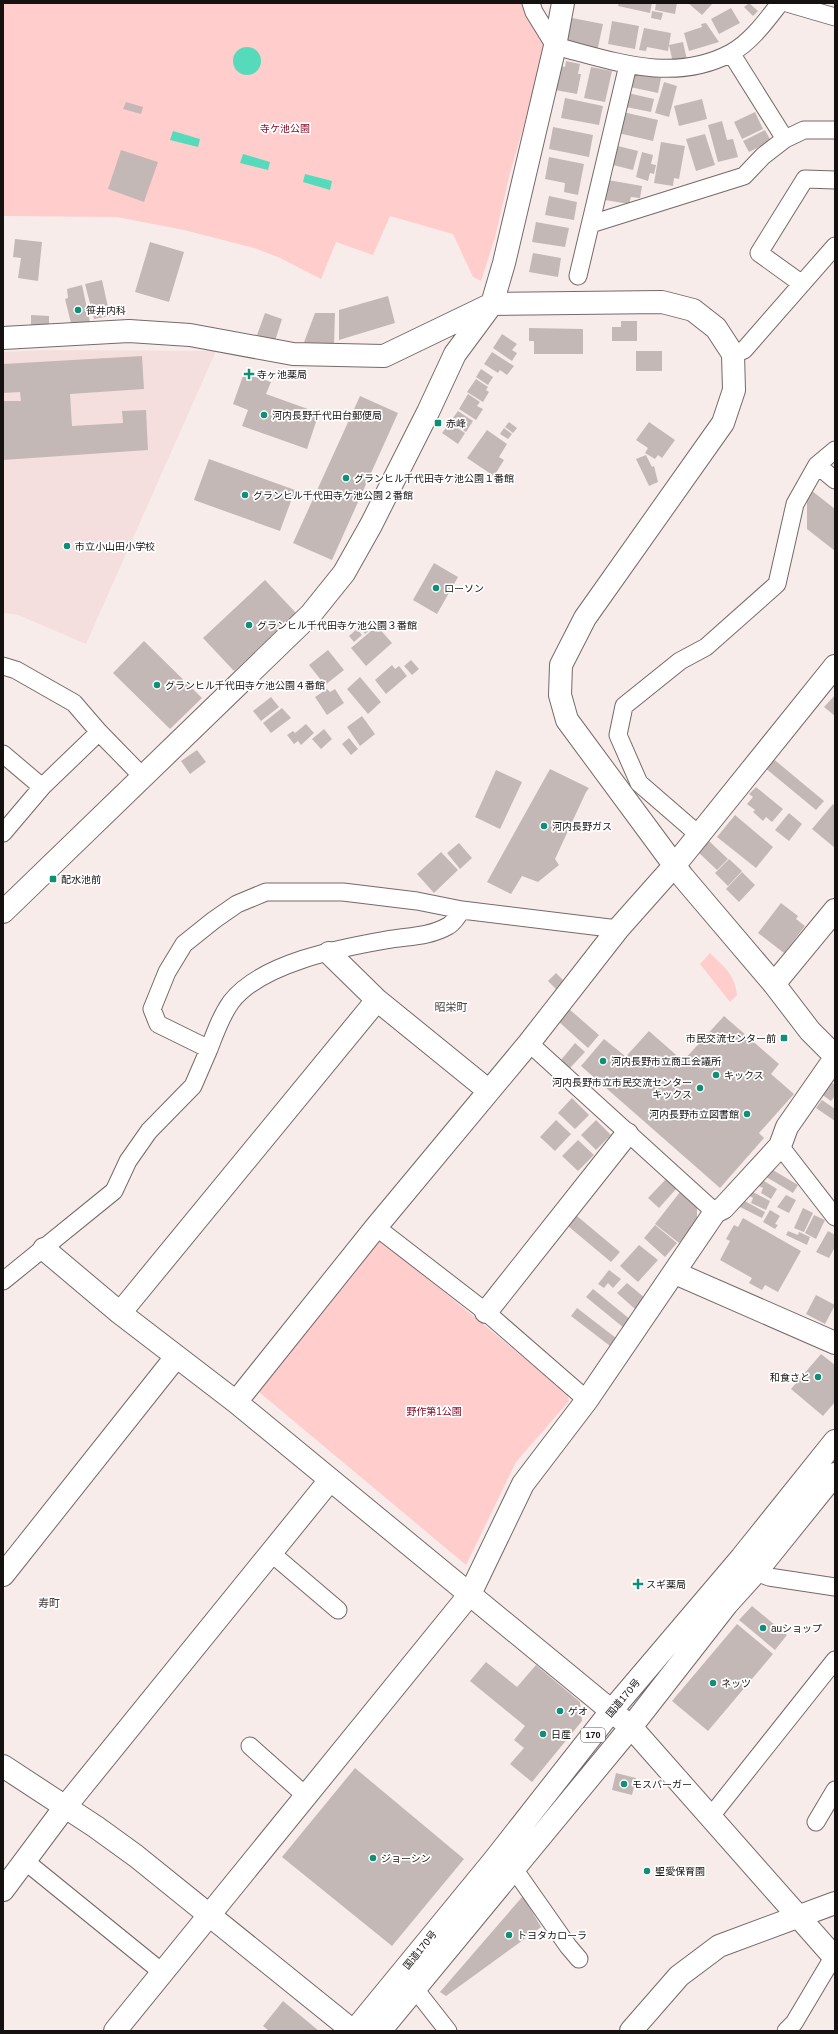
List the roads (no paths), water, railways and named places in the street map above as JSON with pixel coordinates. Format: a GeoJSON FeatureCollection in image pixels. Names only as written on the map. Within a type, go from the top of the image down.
{"type":"FeatureCollection","features":[{"type":"Feature","properties":{"kind":"main road"},"geometry":{"type":"LineString","coordinates":[[3,912],[311,614],[344,573],[371,525],[428,412],[455,354],[492,304],[504,262],[555,46],[563,3]]}},
{"type":"Feature","properties":{"kind":"main road"},"geometry":{"type":"LineString","coordinates":[[3,338],[129,331],[190,335],[294,354],[384,356],[492,304],[662,302],[693,310],[716,328],[733,354],[734,390],[723,423],[585,618],[561,665],[560,695],[567,720],[674,866],[774,984],[810,1031],[835,1057],[787,1127],[780,1146],[723,1208],[715,1212],[675,1273],[587,1400],[523,1484],[470,1594],[115,2031]]}},
{"type":"Feature","properties":{"kind":"main road"},"geometry":{"type":"LineString","coordinates":[[236,1402],[376,1227],[528,1043],[618,929],[674,866],[835,666]]}},
{"type":"Feature","properties":{"kind":"main road"},"geometry":{"type":"LineString","coordinates":[[774,984],[835,910]]}},
{"type":"Feature","properties":{"kind":"main road"},"geometry":{"type":"LineString","coordinates":[[329,953],[376,1000],[489,1091]]}},
{"type":"Feature","properties":{"kind":"main road"},"geometry":{"type":"LineString","coordinates":[[120,1312],[376,1000]]}},
{"type":"Feature","properties":{"kind":"main road"},"geometry":{"type":"LineString","coordinates":[[486,1312],[627,1134]]}},
{"type":"Feature","properties":{"kind":"main road"},"geometry":{"type":"LineString","coordinates":[[44,1249],[176,1357],[236,1402],[631,1727],[834,1956]]}},
{"type":"Feature","properties":{"kind":"main road"},"geometry":{"type":"LineString","coordinates":[[675,1273],[835,1343]]}},
{"type":"Feature","properties":{"kind":"main road"},"geometry":{"type":"LineString","coordinates":[[3,1575],[176,1357]]}},
{"type":"Feature","properties":{"kind":"main road","name":"国道170号"},"geometry":{"type":"LineString","coordinates":[[353,2031],[495,1859],[612,1710],[742,1557],[835,1441]]}},
{"type":"Feature","properties":{"kind":"main road","name":"国道170号"},"geometry":{"type":"LineString","coordinates":[[380,2031],[631,1727],[727,1604],[756,1572],[835,1474]]}},
{"type":"Feature","properties":{"kind":"main road"},"geometry":{"type":"LineString","coordinates":[[3,1890],[65,1807],[330,1480]]}},
{"type":"Feature","properties":{"kind":"main road"},"geometry":{"type":"LineString","coordinates":[[3,1766],[136,1856],[353,2031]]}},
{"type":"Feature","properties":{"kind":"main road"},"geometry":{"type":"LineString","coordinates":[[631,2031],[679,1976],[719,1946],[835,1903]]}},
{"type":"Feature","properties":{"kind":"street"},"geometry":{"type":"LineString","coordinates":[[531,3],[534,12],[555,46],[628,65],[674,70],[704,63],[731,53],[757,32],[780,3]]}},
{"type":"Feature","properties":{"kind":"street"},"geometry":{"type":"LineString","coordinates":[[787,3],[835,17]]}},
{"type":"Feature","properties":{"kind":"street"},"geometry":{"type":"LineString","coordinates":[[731,53],[785,139]]}},
{"type":"Feature","properties":{"kind":"street"},"geometry":{"type":"LineString","coordinates":[[578,276],[628,65]]}},
{"type":"Feature","properties":{"kind":"street"},"geometry":{"type":"LineString","coordinates":[[590,224],[744,176],[763,156],[785,139],[804,130],[835,130]]}},
{"type":"Feature","properties":{"kind":"street"},"geometry":{"type":"LineString","coordinates":[[802,284],[759,253],[805,179],[835,180]]}},
{"type":"Feature","properties":{"kind":"street"},"geometry":{"type":"LineString","coordinates":[[733,354],[744,350],[835,246]]}},
{"type":"Feature","properties":{"kind":"street"},"geometry":{"type":"LineString","coordinates":[[699,835],[639,783],[618,736],[624,706],[680,661],[706,647],[777,584],[795,504],[818,465],[835,450]]}},
{"type":"Feature","properties":{"kind":"street"},"geometry":{"type":"LineString","coordinates":[[818,465],[835,480]]}},
{"type":"Feature","properties":{"kind":"street"},"geometry":{"type":"LineString","coordinates":[[3,666],[16,670],[74,703],[99,732],[142,776]]}},
{"type":"Feature","properties":{"kind":"street"},"geometry":{"type":"LineString","coordinates":[[3,833],[42,787],[99,732]]}},
{"type":"Feature","properties":{"kind":"street"},"geometry":{"type":"LineString","coordinates":[[3,754],[42,787]]}},
{"type":"Feature","properties":{"kind":"street"},"geometry":{"type":"LineString","coordinates":[[208,1049],[158,1024],[152,1010],[167,972],[184,944],[237,904],[266,892],[343,892],[417,901],[462,910],[618,929]]}},
{"type":"Feature","properties":{"kind":"street"},"geometry":{"type":"LineString","coordinates":[[3,1281],[114,1191],[128,1161],[149,1130],[193,1086],[221,1021],[232,1002],[250,985],[270,971],[329,953],[387,940],[417,938],[449,925],[462,910]]}},
{"type":"Feature","properties":{"kind":"street"},"geometry":{"type":"LineString","coordinates":[[528,1043],[715,1212]]}},
{"type":"Feature","properties":{"kind":"street"},"geometry":{"type":"LineString","coordinates":[[780,1146],[835,1217]]}},
{"type":"Feature","properties":{"kind":"street"},"geometry":{"type":"LineString","coordinates":[[376,1227],[486,1312],[587,1400]]}},
{"type":"Feature","properties":{"kind":"street"},"geometry":{"type":"LineString","coordinates":[[271,1553],[338,1610]]}},
{"type":"Feature","properties":{"kind":"street"},"geometry":{"type":"LineString","coordinates":[[756,1572],[769,1577],[835,1587]]}},
{"type":"Feature","properties":{"kind":"street"},"geometry":{"type":"LineString","coordinates":[[711,1816],[835,1660]]}},
{"type":"Feature","properties":{"kind":"street"},"geometry":{"type":"LineString","coordinates":[[250,1746],[306,1796]]}},
{"type":"Feature","properties":{"kind":"street"},"geometry":{"type":"LineString","coordinates":[[816,1822],[835,1790]]}},
{"type":"Feature","properties":{"kind":"street"},"geometry":{"type":"LineString","coordinates":[[25,1861],[163,1973]]}},
{"type":"Feature","properties":{"kind":"street"},"geometry":{"type":"LineString","coordinates":[[514,1869],[568,1946],[579,1959]]}},
{"type":"Feature","properties":{"kind":"street"},"geometry":{"type":"LineString","coordinates":[[786,2031],[794,2023],[834,1956]]}},
{"type":"Feature","properties":{"kind":"street"},"geometry":{"type":"LineString","coordinates":[[415,1989],[448,2031]]}},
{"type":"Feature","properties":{"kind":"place","name":"笹井内科"},"geometry":{"type":"Point","coordinates":[78,310]}},
{"type":"Feature","properties":{"kind":"place","name":"寺ヶ池薬局"},"geometry":{"type":"Point","coordinates":[249,374]}},
{"type":"Feature","properties":{"kind":"place","name":"河内長野千代田台郵便局"},"geometry":{"type":"Point","coordinates":[264,415]}},
{"type":"Feature","properties":{"kind":"place","name":"赤峰"},"geometry":{"type":"Point","coordinates":[438,423]}},
{"type":"Feature","properties":{"kind":"place","name":"グランヒル千代田寺ケ池公園１番館"},"geometry":{"type":"Point","coordinates":[346,478]}},
{"type":"Feature","properties":{"kind":"place","name":"グランヒル千代田寺ケ池公園２番館"},"geometry":{"type":"Point","coordinates":[245,495]}},
{"type":"Feature","properties":{"kind":"place","name":"市立小山田小学校"},"geometry":{"type":"Point","coordinates":[67,546]}},
{"type":"Feature","properties":{"kind":"place","name":"ローソン"},"geometry":{"type":"Point","coordinates":[436,588]}},
{"type":"Feature","properties":{"kind":"place","name":"グランヒル千代田寺ケ池公園３番館"},"geometry":{"type":"Point","coordinates":[249,625]}},
{"type":"Feature","properties":{"kind":"place","name":"グランヒル千代田寺ケ池公園４番館"},"geometry":{"type":"Point","coordinates":[157,685]}},
{"type":"Feature","properties":{"kind":"place","name":"河内長野ガス"},"geometry":{"type":"Point","coordinates":[544,826]}},
{"type":"Feature","properties":{"kind":"place","name":"配水池前"},"geometry":{"type":"Point","coordinates":[53,879]}},
{"type":"Feature","properties":{"kind":"place","name":"市民交流センター前"},"geometry":{"type":"Point","coordinates":[784,1038]}},
{"type":"Feature","properties":{"kind":"place","name":"河内長野市立商工会議所"},"geometry":{"type":"Point","coordinates":[603,1061]}},
{"type":"Feature","properties":{"kind":"place","name":"キックス"},"geometry":{"type":"Point","coordinates":[716,1075]}},
{"type":"Feature","properties":{"kind":"place","name":"河内長野市立市民交流センター キックス"},"geometry":{"type":"Point","coordinates":[700,1088]}},
{"type":"Feature","properties":{"kind":"place","name":"河内長野市立図書館"},"geometry":{"type":"Point","coordinates":[747,1114]}},
{"type":"Feature","properties":{"kind":"place","name":"和食さと"},"geometry":{"type":"Point","coordinates":[818,1377]}},
{"type":"Feature","properties":{"kind":"place","name":"スギ薬局"},"geometry":{"type":"Point","coordinates":[638,1584]}},
{"type":"Feature","properties":{"kind":"place","name":"auショップ"},"geometry":{"type":"Point","coordinates":[763,1628]}},
{"type":"Feature","properties":{"kind":"place","name":"ネッツ"},"geometry":{"type":"Point","coordinates":[713,1683]}},
{"type":"Feature","properties":{"kind":"place","name":"ゲオ"},"geometry":{"type":"Point","coordinates":[560,1711]}},
{"type":"Feature","properties":{"kind":"place","name":"日産"},"geometry":{"type":"Point","coordinates":[543,1734]}},
{"type":"Feature","properties":{"kind":"place","name":"モスバーガー"},"geometry":{"type":"Point","coordinates":[624,1784]}},
{"type":"Feature","properties":{"kind":"place","name":"ジョーシン"},"geometry":{"type":"Point","coordinates":[373,1858]}},
{"type":"Feature","properties":{"kind":"place","name":"聖愛保育園"},"geometry":{"type":"Point","coordinates":[647,1871]}},
{"type":"Feature","properties":{"kind":"place","name":"トヨタカローラ"},"geometry":{"type":"Point","coordinates":[509,1935]}},
{"type":"Feature","properties":{"kind":"district","name":"昭栄町"},"geometry":{"type":"Point","coordinates":[451,1007]}},
{"type":"Feature","properties":{"kind":"district","name":"寿町"},"geometry":{"type":"Point","coordinates":[49,1603]}},
{"type":"Feature","properties":{"kind":"park label","name":"寺ケ池公園"},"geometry":{"type":"Point","coordinates":[285,128]}},
{"type":"Feature","properties":{"kind":"park label","name":"野作第1公園"},"geometry":{"type":"Point","coordinates":[434,1411]}}]}
